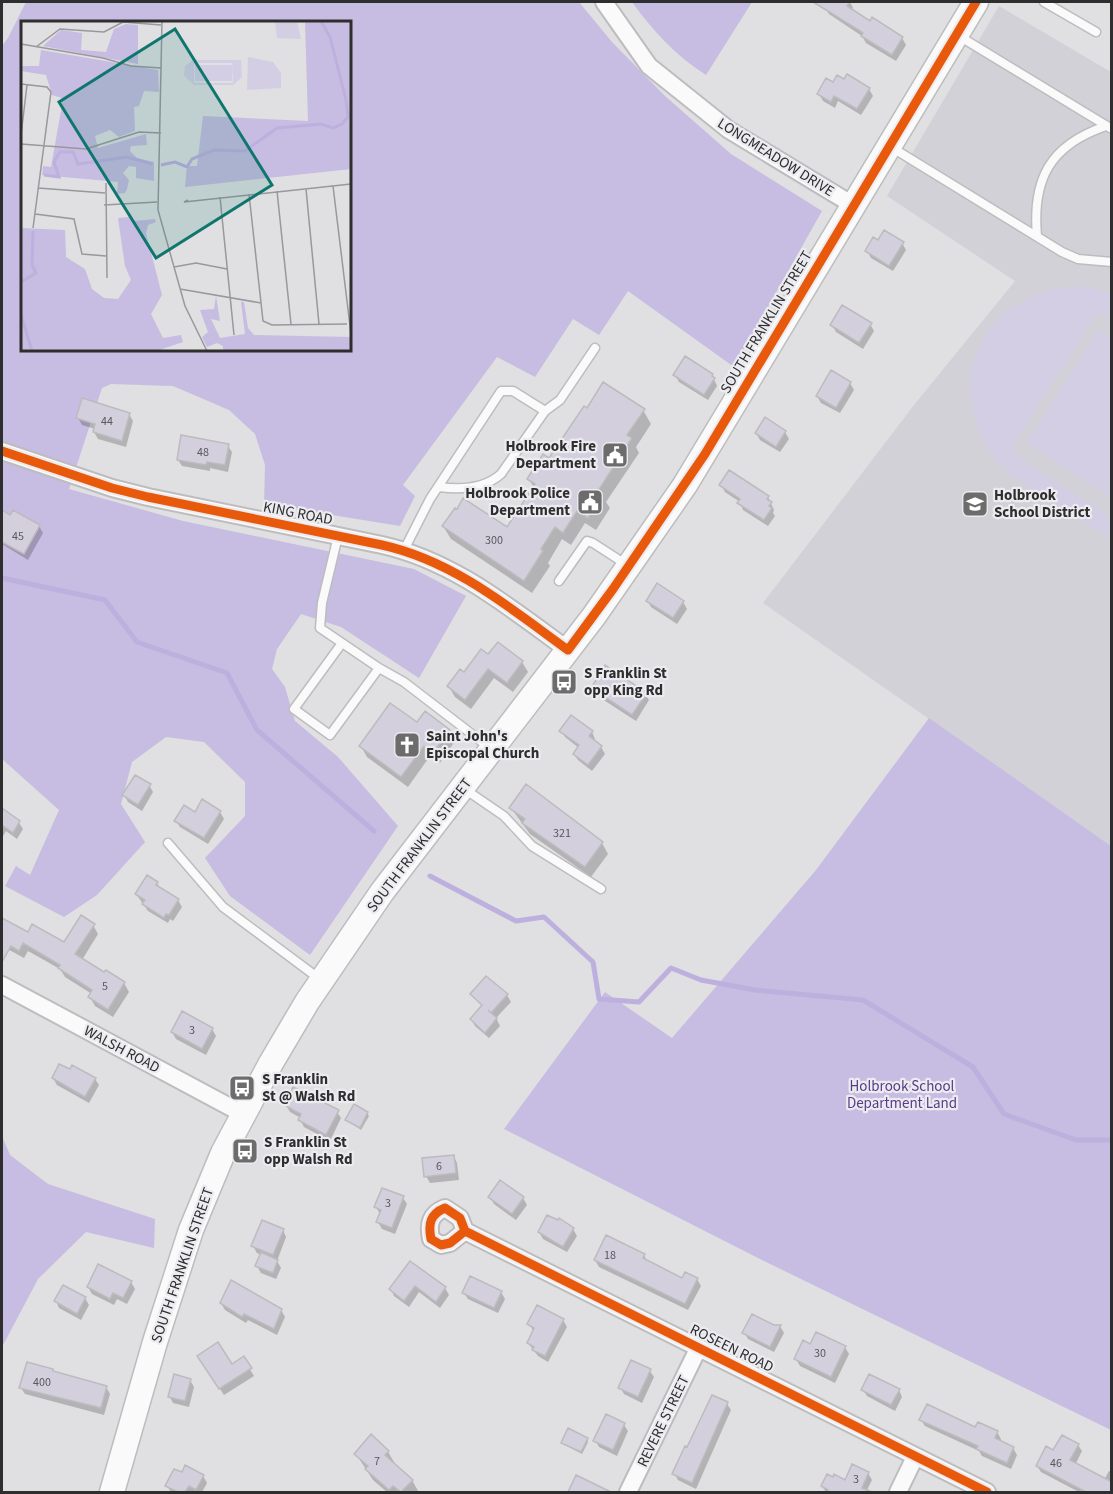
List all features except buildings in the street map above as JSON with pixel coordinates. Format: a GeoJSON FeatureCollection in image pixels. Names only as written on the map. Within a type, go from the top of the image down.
{"type":"FeatureCollection","features":[{"type":"Feature","properties":{"kind":"main road","name":"SOUTH FRANKLIN STREET"},"geometry":{"type":"LineString","coordinates":[[112,1492],[155,1342],[185,1249],[215,1172],[243,1114],[282,1043],[382,892],[568,650],[629,567],[705,453],[956,34],[972,3]]}},
{"type":"Feature","properties":{"kind":"street","name":"LONGMEADOW DRIVE"},"geometry":{"type":"LineString","coordinates":[[604,2],[649,66],[729,130],[853,205]]}},
{"type":"Feature","properties":{"kind":"street","name":"KING ROAD"},"geometry":{"type":"LineString","coordinates":[[2,451],[129,492],[195,508],[404,550],[429,559],[462,576],[568,650]]}},
{"type":"Feature","properties":{"kind":"street","name":"WALSH ROAD"},"geometry":{"type":"LineString","coordinates":[[2,985],[243,1114]]}},
{"type":"Feature","properties":{"kind":"street","name":"ROSEEN ROAD"},"geometry":{"type":"LineString","coordinates":[[465,1231],[987,1492]]}},
{"type":"Feature","properties":{"kind":"street","name":"REVERE STREET"},"geometry":{"type":"LineString","coordinates":[[628,1492],[698,1349]]}},
{"type":"Feature","properties":{"kind":"street"},"geometry":{"type":"LineString","coordinates":[[898,1492],[915,1457]]}},
{"type":"Feature","properties":{"kind":"lane"},"geometry":{"type":"LineString","coordinates":[[1044,2],[1096,32]]}},
{"type":"Feature","properties":{"kind":"lane"},"geometry":{"type":"LineString","coordinates":[[956,34],[1109,128]]}},
{"type":"Feature","properties":{"kind":"lane"},"geometry":{"type":"LineString","coordinates":[[1037,236],[1035,216],[1037,197],[1048,168],[1079,137],[1109,128]]}},
{"type":"Feature","properties":{"kind":"lane"},"geometry":{"type":"LineString","coordinates":[[889,146],[1062,252],[1078,259],[1112,262]]}},
{"type":"Feature","properties":{"kind":"lane"},"geometry":{"type":"LineString","coordinates":[[439,487],[462,489],[494,481],[545,411],[561,400],[595,348]]}},
{"type":"Feature","properties":{"kind":"lane"},"geometry":{"type":"LineString","coordinates":[[404,550],[423,512],[501,391],[513,391],[545,411]]}},
{"type":"Feature","properties":{"kind":"lane"},"geometry":{"type":"LineString","coordinates":[[338,536],[322,603],[320,628],[404,682],[492,749]]}},
{"type":"Feature","properties":{"kind":"lane"},"geometry":{"type":"LineString","coordinates":[[559,581],[586,541],[593,543],[629,567]]}},
{"type":"Feature","properties":{"kind":"lane"},"geometry":{"type":"LineString","coordinates":[[342,643],[294,709],[330,735],[379,668]]}},
{"type":"Feature","properties":{"kind":"lane"},"geometry":{"type":"LineString","coordinates":[[463,788],[504,816],[532,846],[601,889]]}},
{"type":"Feature","properties":{"kind":"lane"},"geometry":{"type":"LineString","coordinates":[[168,843],[223,907],[321,981]]}},
{"type":"Feature","properties":{"kind":"shaded area","name":"Holbrook School District"},"geometry":{"type":"Polygon","coordinates":[[[999,6],[1111,72],[1111,846],[763,603],[914,405],[1015,281],[887,196],[999,6]]]}},
{"type":"Feature","properties":{"kind":"shaded area"},"geometry":{"type":"Polygon","coordinates":[[[1069,287],[1086,287],[1111,293],[1111,318],[1097,313],[1011,449],[1029,465],[1111,517],[1111,539],[1015,478],[990,452],[976,422],[970,392],[974,363],[986,336],[1006,313],[1034,296],[1069,287]]]}},
{"type":"Feature","properties":{"kind":"shaded area"},"geometry":{"type":"Polygon","coordinates":[[[1098,329],[1111,337],[1111,497],[1027,443],[1098,329]]]}},
{"type":"Feature","properties":{"kind":"green space"},"geometry":{"type":"Polygon","coordinates":[[[26,2],[579,2],[612,42],[665,96],[731,154],[822,211],[734,367],[628,291],[599,335],[573,319],[535,377],[497,357],[403,485],[415,496],[400,526],[264,504],[265,465],[255,434],[229,410],[173,386],[111,384],[102,388],[69,489],[183,521],[414,569],[466,596],[419,678],[341,627],[301,614],[277,649],[272,669],[285,687],[295,721],[338,757],[398,826],[310,955],[230,896],[205,858],[245,816],[245,782],[204,742],[166,737],[132,762],[121,804],[145,842],[97,895],[64,917],[5,886],[16,866],[30,875],[59,810],[2,759],[2,46],[26,2]]]}},
{"type":"Feature","properties":{"kind":"green space"},"geometry":{"type":"Polygon","coordinates":[[[632,2],[752,2],[706,75],[666,42],[632,2]]]}},
{"type":"Feature","properties":{"kind":"green space","name":"Holbrook School Department Land"},"geometry":{"type":"Polygon","coordinates":[[[929,718],[1111,846],[1111,1430],[762,1260],[504,1129],[605,992],[672,1038],[816,870],[929,718]]]}},
{"type":"Feature","properties":{"kind":"green space"},"geometry":{"type":"Polygon","coordinates":[[[2,1136],[10,1155],[48,1184],[155,1219],[154,1248],[86,1232],[38,1279],[2,1347],[2,1136]]]}},
{"type":"Feature","properties":{"kind":"waterway"},"geometry":{"type":"LineString","coordinates":[[2,578],[105,600],[137,642],[227,673],[257,730],[374,831]]}},
{"type":"Feature","properties":{"kind":"waterway"},"geometry":{"type":"LineString","coordinates":[[430,876],[516,921],[544,917],[593,962],[599,999],[639,1002],[671,968],[701,980],[755,990],[863,1000],[973,1067],[1004,1114],[1076,1140],[1112,1140]]}},
{"type":"Feature","properties":{"kind":"cycle path"},"geometry":{"type":"LineString","coordinates":[[2,451],[112,488],[148,497],[408,552],[433,562],[480,588],[568,650],[613,589],[705,454],[976,2]]}},
{"type":"Feature","properties":{"kind":"cycle path"},"geometry":{"type":"LineString","coordinates":[[465,1231],[450,1243],[441,1245],[431,1239],[431,1220],[436,1213],[445,1208],[460,1218],[465,1231],[987,1492]]}},
{"type":"Feature","properties":{"kind":"place","name":"Holbrook Fire Department"},"geometry":{"type":"Point","coordinates":[615,455]}},
{"type":"Feature","properties":{"kind":"place","name":"Holbrook Police Department"},"geometry":{"type":"Point","coordinates":[590,502]}},
{"type":"Feature","properties":{"kind":"place","name":"Holbrook School District"},"geometry":{"type":"Point","coordinates":[975,504]}},
{"type":"Feature","properties":{"kind":"place","name":"S Franklin St opp King Rd"},"geometry":{"type":"Point","coordinates":[564,682]}},
{"type":"Feature","properties":{"kind":"place","name":"Saint John's Episcopal Church"},"geometry":{"type":"Point","coordinates":[407,745]}},
{"type":"Feature","properties":{"kind":"place","name":"S Franklin St @ Walsh Rd"},"geometry":{"type":"Point","coordinates":[242,1088]}},
{"type":"Feature","properties":{"kind":"place","name":"S Franklin St opp Walsh Rd"},"geometry":{"type":"Point","coordinates":[245,1151]}}]}
